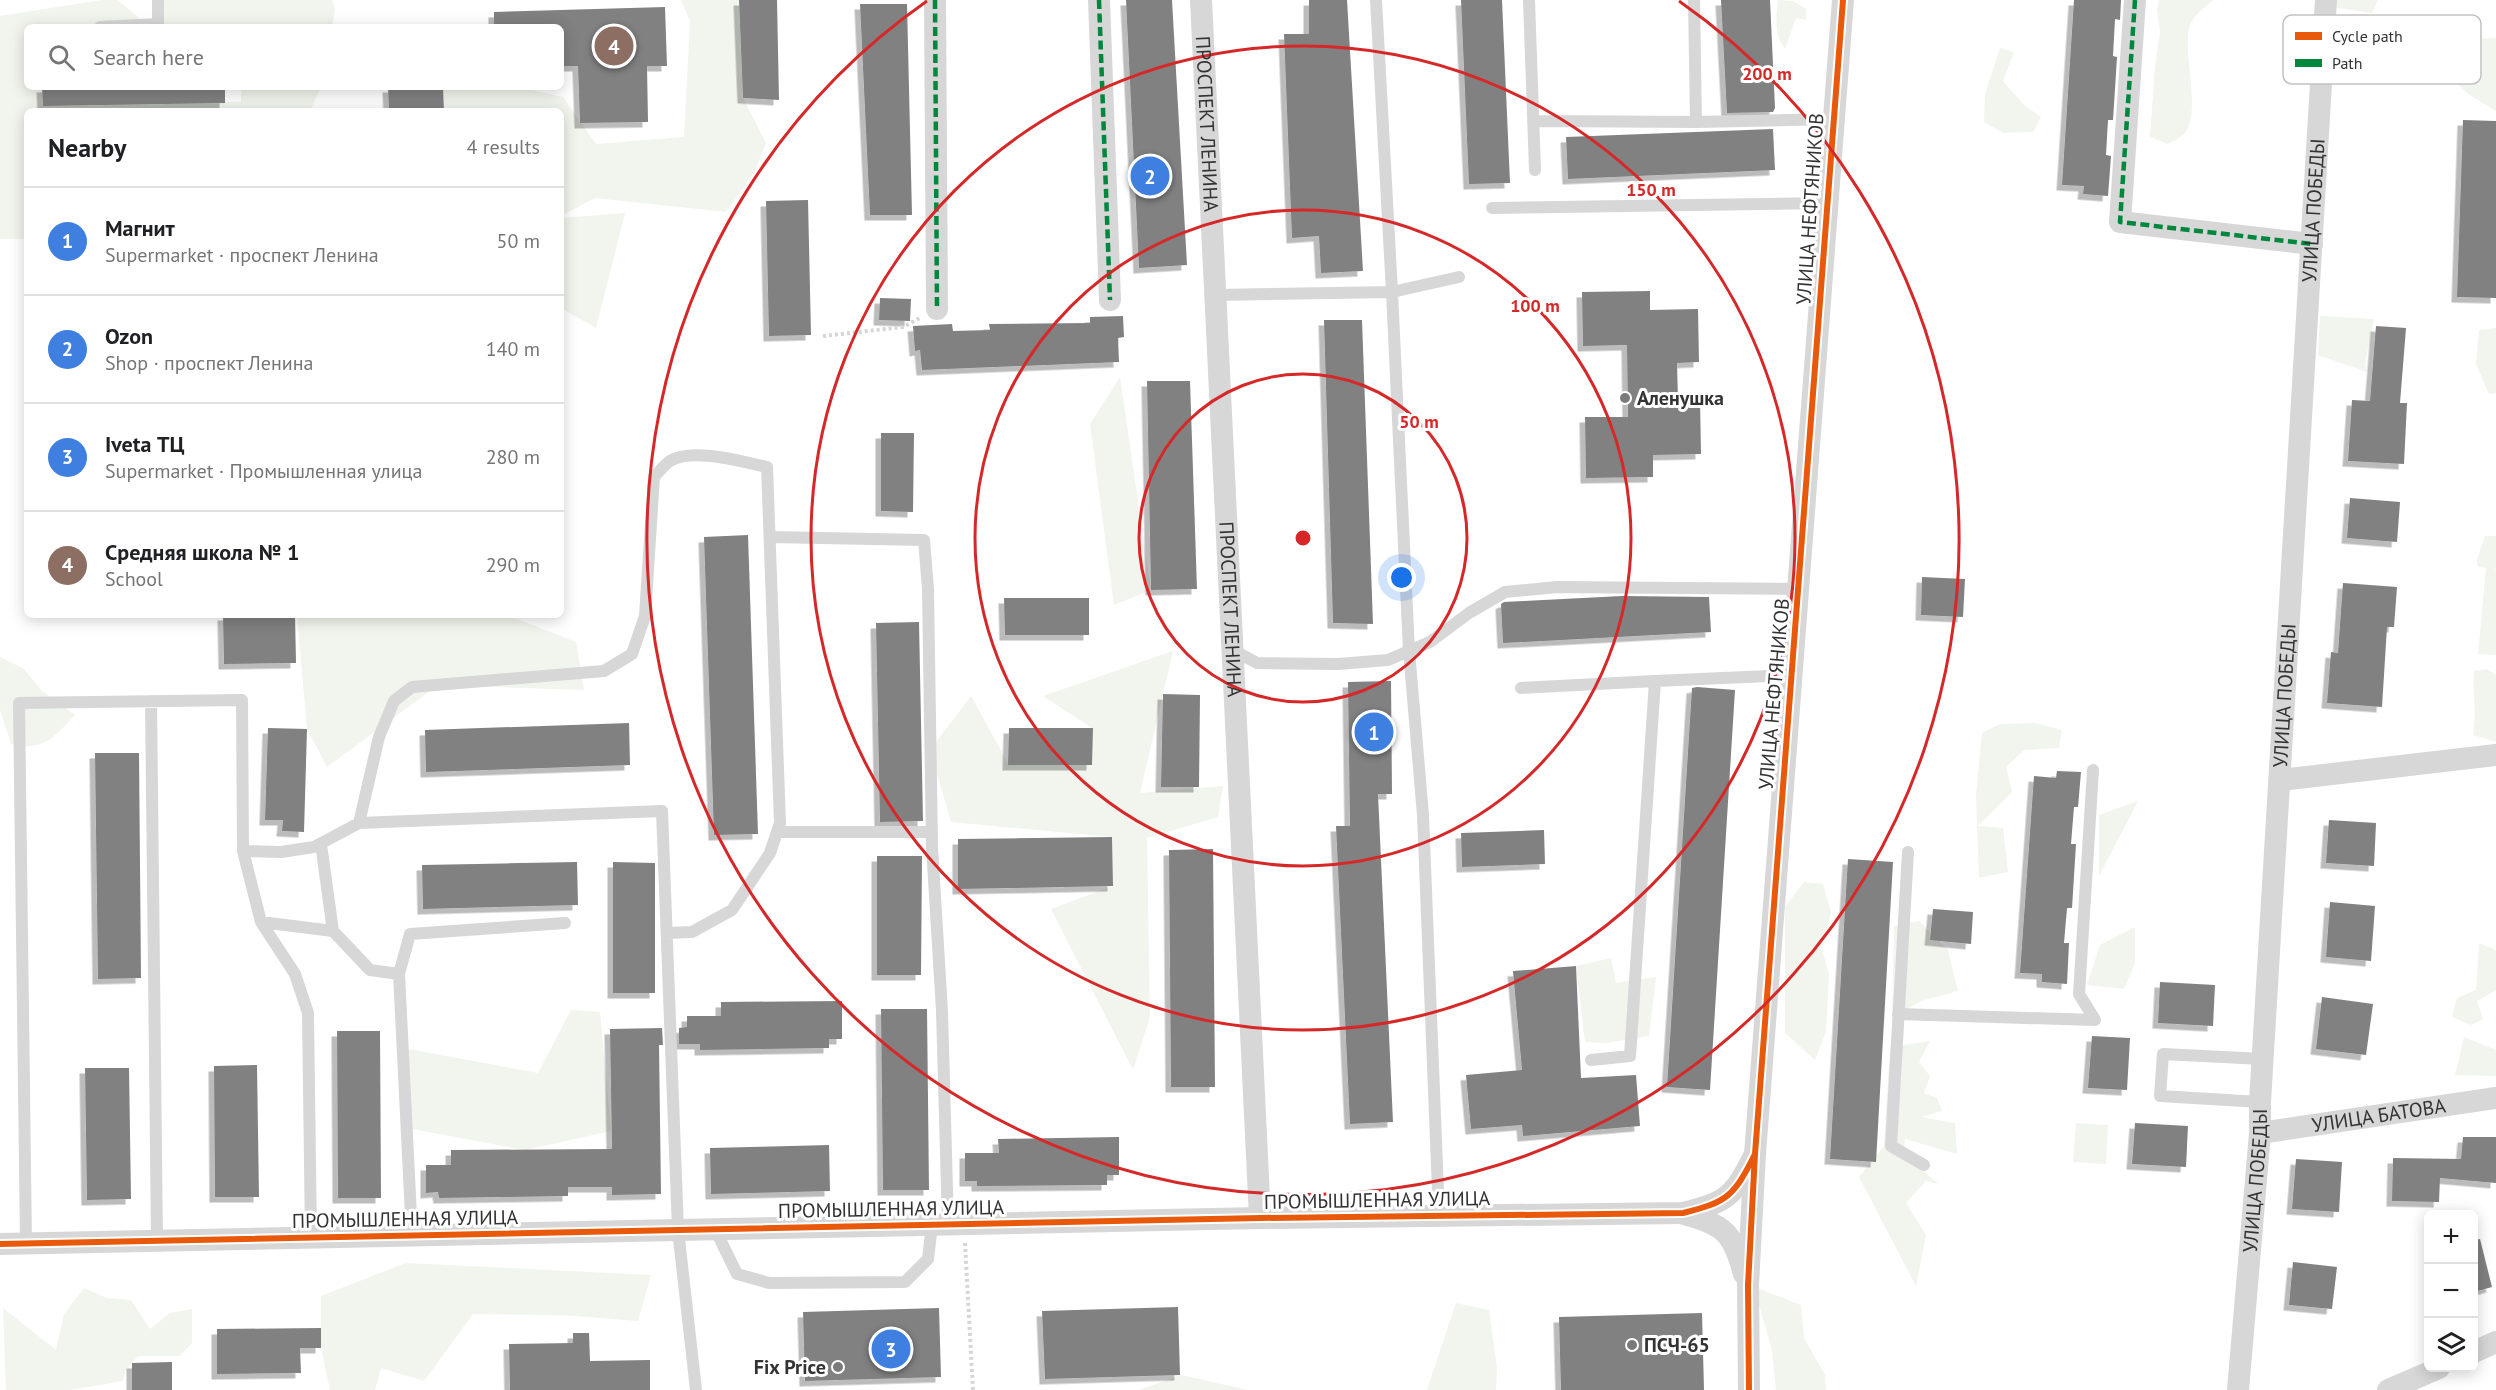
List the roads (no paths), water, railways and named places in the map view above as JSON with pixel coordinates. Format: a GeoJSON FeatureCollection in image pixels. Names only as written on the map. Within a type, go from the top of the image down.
{"type":"FeatureCollection","features":[{"type":"Feature","properties":{"kind":"street"},"geometry":{"type":"LineString","coordinates":[[935,0],[937,309]]}},
{"type":"Feature","properties":{"kind":"street"},"geometry":{"type":"LineString","coordinates":[[1099,0],[1110,300]]}},
{"type":"Feature","properties":{"kind":"street","name":"ПРОСПЕКТ ЛЕНИНА"},"geometry":{"type":"LineString","coordinates":[[1200,0],[1260,1218]]}},
{"type":"Feature","properties":{"kind":"street","name":"УЛИЦА НЕФТЯНИКОВ"},"geometry":{"type":"LineString","coordinates":[[1749,1390],[1748,1285],[1755,1154],[1843,0]]}},
{"type":"Feature","properties":{"kind":"street"},"geometry":{"type":"LineString","coordinates":[[2135,0],[2120,222],[2312,244]]}},
{"type":"Feature","properties":{"kind":"street","name":"УЛИЦА ПОБЕДЫ"},"geometry":{"type":"LineString","coordinates":[[2325,15],[2326,0]]}},
{"type":"Feature","properties":{"kind":"street","name":"УЛИЦА ПОБЕДЫ"},"geometry":{"type":"LineString","coordinates":[[2238,1390],[2260,1133],[2260,1102],[2321,84]]}},
{"type":"Feature","properties":{"kind":"street"},"geometry":{"type":"LineString","coordinates":[[2280,780],[2496,755]]}},
{"type":"Feature","properties":{"kind":"street","name":"УЛИЦА БАТОВА"},"geometry":{"type":"LineString","coordinates":[[2260,1133],[2496,1098]]}},
{"type":"Feature","properties":{"kind":"street","name":"ПРОМЫШЛЕННАЯ УЛИЦА"},"geometry":{"type":"LineString","coordinates":[[0,1244],[1260,1218],[1683,1213],[1714,1206],[1726,1198],[1742,1180],[1755,1154]]}},
{"type":"Feature","properties":{"kind":"street","name":"ПРОМЫШЛЕННАЯ УЛИЦА"},"geometry":{"type":"LineString","coordinates":[[1683,1213],[1714,1222],[1725,1232],[1738,1252],[1748,1285]]}},
{"type":"Feature","properties":{"kind":"street"},"geometry":{"type":"LineString","coordinates":[[2478,1350],[2496,1342]]}},
{"type":"Feature","properties":{"kind":"street"},"geometry":{"type":"LineString","coordinates":[[2388,1390],[2430,1372]]}},
{"type":"Feature","properties":{"kind":"lane"},"geometry":{"type":"LineString","coordinates":[[158,0],[158,24]]}},
{"type":"Feature","properties":{"kind":"lane"},"geometry":{"type":"LineString","coordinates":[[1376,0],[1409,651],[1423,815],[1439,1216]]}},
{"type":"Feature","properties":{"kind":"lane"},"geometry":{"type":"LineString","coordinates":[[1529,0],[1536,121],[1535,170]]}},
{"type":"Feature","properties":{"kind":"lane"},"geometry":{"type":"LineString","coordinates":[[1694,0],[1696,122]]}},
{"type":"Feature","properties":{"kind":"lane"},"geometry":{"type":"LineString","coordinates":[[1536,121],[1696,122],[1833,119]]}},
{"type":"Feature","properties":{"kind":"lane"},"geometry":{"type":"LineString","coordinates":[[1492,208],[1827,203]]}},
{"type":"Feature","properties":{"kind":"lane"},"geometry":{"type":"LineString","coordinates":[[1216,295],[1392,292],[1459,277]]}},
{"type":"Feature","properties":{"kind":"lane"},"geometry":{"type":"LineString","coordinates":[[358,823],[379,736],[394,701],[412,687],[604,671],[632,654],[645,616],[654,477],[671,460],[707,454],[767,466],[780,823],[770,853],[732,910],[692,932],[667,933]]}},
{"type":"Feature","properties":{"kind":"lane"},"geometry":{"type":"LineString","coordinates":[[715,1229],[737,1274],[769,1283],[905,1282],[928,1259],[948,1225],[942,1011],[932,832],[928,590],[924,540],[770,537]]}},
{"type":"Feature","properties":{"kind":"lane"},"geometry":{"type":"LineString","coordinates":[[1233,650],[1257,663],[1338,664],[1388,660],[1430,642],[1469,613],[1504,592],[1557,587],[1799,589]]}},
{"type":"Feature","properties":{"kind":"lane"},"geometry":{"type":"LineString","coordinates":[[1521,688],[1792,675]]}},
{"type":"Feature","properties":{"kind":"lane"},"geometry":{"type":"LineString","coordinates":[[1591,1060],[1630,1056],[1655,681]]}},
{"type":"Feature","properties":{"kind":"lane"},"geometry":{"type":"LineString","coordinates":[[26,1243],[20,703],[242,700],[243,851],[261,922],[295,974],[308,1013],[311,1238]]}},
{"type":"Feature","properties":{"kind":"lane"},"geometry":{"type":"LineString","coordinates":[[151,701],[157,1241]]}},
{"type":"Feature","properties":{"kind":"lane"},"geometry":{"type":"LineString","coordinates":[[1899,1014],[2095,1020],[2079,994],[2093,770]]}},
{"type":"Feature","properties":{"kind":"lane"},"geometry":{"type":"LineString","coordinates":[[243,851],[281,852],[321,844],[358,823],[662,811],[678,1230],[696,1390]]}},
{"type":"Feature","properties":{"kind":"lane"},"geometry":{"type":"LineString","coordinates":[[777,832],[932,832]]}},
{"type":"Feature","properties":{"kind":"lane"},"geometry":{"type":"LineString","coordinates":[[321,844],[333,931],[370,970],[399,974]]}},
{"type":"Feature","properties":{"kind":"lane"},"geometry":{"type":"LineString","coordinates":[[1908,852],[1891,1146],[1924,1165]]}},
{"type":"Feature","properties":{"kind":"lane"},"geometry":{"type":"LineString","coordinates":[[261,922],[333,931]]}},
{"type":"Feature","properties":{"kind":"lane"},"geometry":{"type":"LineString","coordinates":[[412,1236],[399,974],[410,934],[566,923]]}},
{"type":"Feature","properties":{"kind":"lane"},"geometry":{"type":"LineString","coordinates":[[2260,1102],[2160,1096],[2163,1054],[2263,1059]]}},
{"type":"Feature","properties":{"kind":"place","name":"Средняя школа № 1"},"geometry":{"type":"Point","coordinates":[614,46]}},
{"type":"Feature","properties":{"kind":"place","name":"Ozon"},"geometry":{"type":"Point","coordinates":[1150,176]}},
{"type":"Feature","properties":{"kind":"place","name":"Аленушка"},"geometry":{"type":"Point","coordinates":[1625,398]}},
{"type":"Feature","properties":{"kind":"place","name":"Магнит"},"geometry":{"type":"Point","coordinates":[1374,732]}},
{"type":"Feature","properties":{"kind":"place","name":"ПСЧ-65"},"geometry":{"type":"Point","coordinates":[1632,1345]}},
{"type":"Feature","properties":{"kind":"place","name":"Iveta ТЦ"},"geometry":{"type":"Point","coordinates":[891,1349]}},
{"type":"Feature","properties":{"kind":"place","name":"Fix Price"},"geometry":{"type":"Point","coordinates":[838,1367]}}]}
